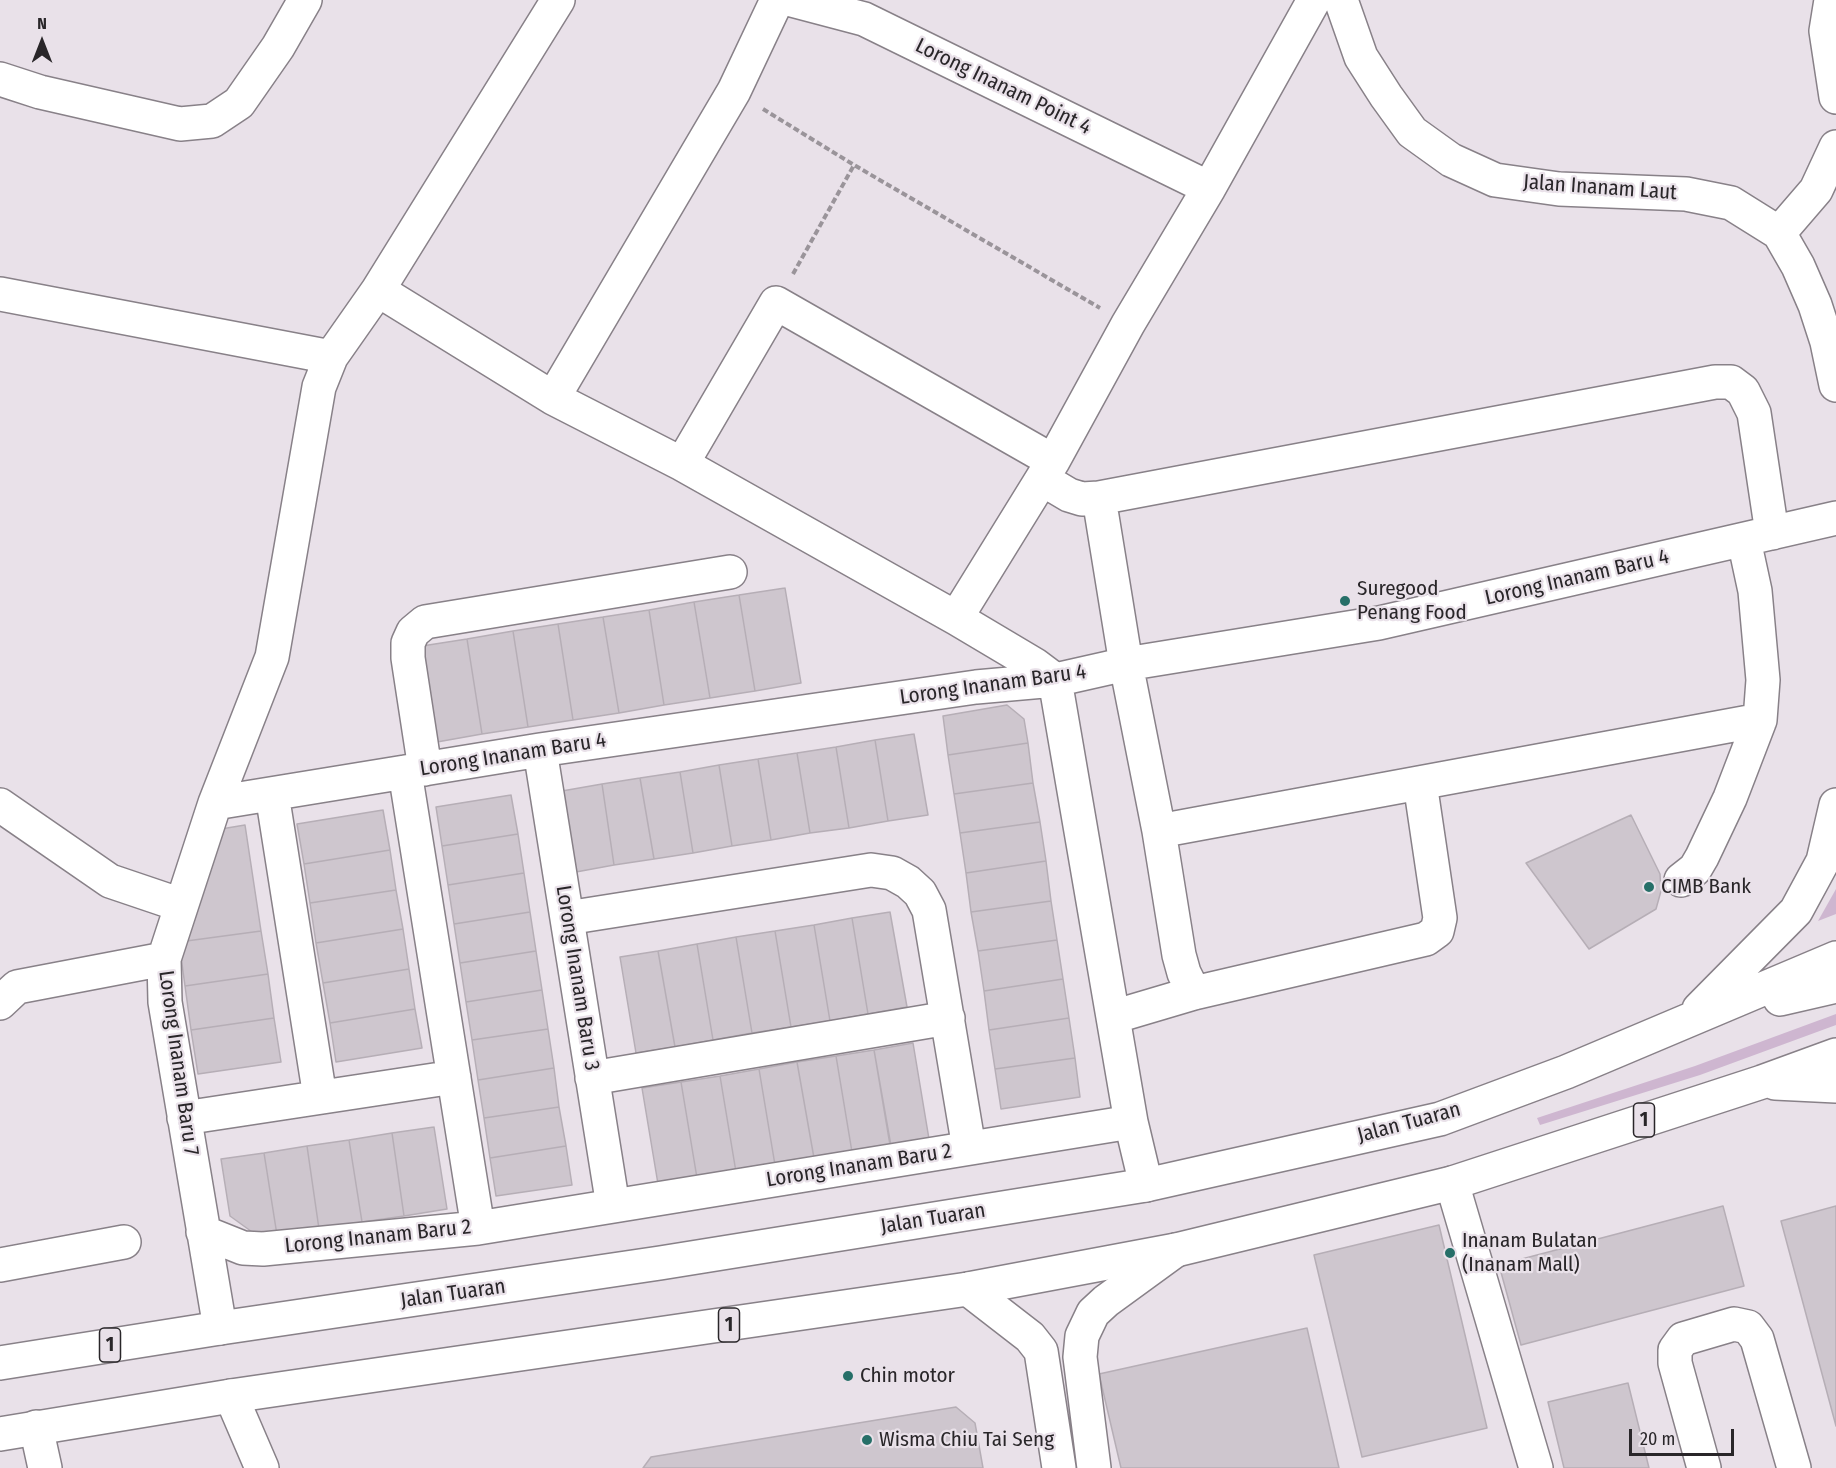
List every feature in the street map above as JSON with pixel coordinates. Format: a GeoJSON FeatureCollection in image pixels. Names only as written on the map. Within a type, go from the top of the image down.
{"type":"FeatureCollection","features":[{"type":"Feature","properties":{"kind":"main road"},"geometry":{"type":"LineString","coordinates":[[0,79],[40,92],[180,124],[212,121],[239,103],[278,47],[305,0]]}},
{"type":"Feature","properties":{"kind":"main road","name":"Lorong Inanam Baru 7"},"geometry":{"type":"LineString","coordinates":[[220,1328],[165,1002],[164,959],[215,803],[272,657],[319,387],[332,357],[378,290],[558,0]]}},
{"type":"Feature","properties":{"kind":"main road"},"geometry":{"type":"LineString","coordinates":[[553,398],[734,91],[777,0]]}},
{"type":"Feature","properties":{"kind":"main road","name":"Lorong Inanam Point 4"},"geometry":{"type":"LineString","coordinates":[[792,0],[864,19],[1209,188]]}},
{"type":"Feature","properties":{"kind":"main road"},"geometry":{"type":"LineString","coordinates":[[956,618],[1047,470],[1314,0]]}},
{"type":"Feature","properties":{"kind":"main road","name":"Jalan Inanam Laut"},"geometry":{"type":"LineString","coordinates":[[1341,0],[1361,57],[1386,96],[1412,132],[1451,160],[1495,180],[1559,189],[1686,194],[1731,203],[1779,233],[1798,266],[1815,304],[1827,342],[1836,385]]}},
{"type":"Feature","properties":{"kind":"main road"},"geometry":{"type":"LineString","coordinates":[[1831,0],[1826,31],[1836,97]]}},
{"type":"Feature","properties":{"kind":"main road"},"geometry":{"type":"LineString","coordinates":[[1779,233],[1816,190],[1836,147]]}},
{"type":"Feature","properties":{"kind":"main road"},"geometry":{"type":"LineString","coordinates":[[378,290],[553,398],[682,464],[956,618],[1035,665],[1055,680],[1131,1122],[1146,1185]]}},
{"type":"Feature","properties":{"kind":"main road"},"geometry":{"type":"LineString","coordinates":[[0,294],[332,357]]}},
{"type":"Feature","properties":{"kind":"main road"},"geometry":{"type":"LineString","coordinates":[[682,464],[776,303],[1047,470],[1069,495],[1082,499],[1099,498],[1704,384],[1731,382],[1743,391],[1754,413],[1758,537],[1756,602],[1763,680],[1760,720],[1730,798],[1702,856],[1695,869],[1681,880]]}},
{"type":"Feature","properties":{"kind":"main road"},"geometry":{"type":"LineString","coordinates":[[1099,498],[1126,663],[1159,831],[1179,955],[1184,973],[1194,993]]}},
{"type":"Feature","properties":{"kind":"main road","name":"Lorong Inanam Baru 4"},"geometry":{"type":"LineString","coordinates":[[215,803],[540,750],[976,687],[1055,680],[1126,663],[1380,623],[1836,518]]}},
{"type":"Feature","properties":{"kind":"main road"},"geometry":{"type":"LineString","coordinates":[[478,1228],[454,1077],[415,770],[408,643],[413,632],[425,622],[730,572]]}},
{"type":"Feature","properties":{"kind":"main road"},"geometry":{"type":"LineString","coordinates":[[1159,831],[1760,720]]}},
{"type":"Feature","properties":{"kind":"main road","name":"Lorong Inanam Baru 3"},"geometry":{"type":"LineString","coordinates":[[540,750],[613,1206]]}},
{"type":"Feature","properties":{"kind":"main road"},"geometry":{"type":"LineString","coordinates":[[1113,1017],[1194,993],[1426,939],[1437,931],[1440,918],[1420,783]]}},
{"type":"Feature","properties":{"kind":"main road"},"geometry":{"type":"LineString","coordinates":[[272,794],[320,1097]]}},
{"type":"Feature","properties":{"kind":"main road"},"geometry":{"type":"LineString","coordinates":[[0,805],[110,881],[181,904]]}},
{"type":"Feature","properties":{"kind":"main road"},"geometry":{"type":"LineString","coordinates":[[1687,1021],[1796,911],[1823,861],[1836,805]]}},
{"type":"Feature","properties":{"kind":"main road","name":"Lorong Inanam Baru 2"},"geometry":{"type":"LineString","coordinates":[[203,1232],[243,1248],[263,1249],[478,1228],[969,1149],[929,910],[920,893],[908,882],[892,873],[871,870],[567,918]]}},
{"type":"Feature","properties":{"kind":"main road","name":"Jalan Tuaran"},"geometry":{"type":"LineString","coordinates":[[0,1363],[660,1263],[1146,1185],[1440,1119],[1566,1072],[1836,958]]}},
{"type":"Feature","properties":{"kind":"main road"},"geometry":{"type":"LineString","coordinates":[[6,989],[164,959]]}},
{"type":"Feature","properties":{"kind":"main road"},"geometry":{"type":"LineString","coordinates":[[1687,1021],[1836,986]]}},
{"type":"Feature","properties":{"kind":"main road"},"geometry":{"type":"LineString","coordinates":[[592,1078],[948,1018]]}},
{"type":"Feature","properties":{"kind":"main road","name":"1"},"geometry":{"type":"LineString","coordinates":[[0,1434],[231,1396],[646,1338],[968,1289],[1176,1250],[1452,1183],[1762,1082],[1836,1055]]}},
{"type":"Feature","properties":{"kind":"main road"},"geometry":{"type":"LineString","coordinates":[[184,1118],[454,1077]]}},
{"type":"Feature","properties":{"kind":"main road"},"geometry":{"type":"LineString","coordinates":[[1762,1082],[1836,1086]]}},
{"type":"Feature","properties":{"kind":"main road"},"geometry":{"type":"LineString","coordinates":[[969,1149],[1131,1122]]}},
{"type":"Feature","properties":{"kind":"main road"},"geometry":{"type":"LineString","coordinates":[[1452,1183],[1536,1468]]}},
{"type":"Feature","properties":{"kind":"main road"},"geometry":{"type":"LineString","coordinates":[[0,1265],[124,1242]]}},
{"type":"Feature","properties":{"kind":"main road"},"geometry":{"type":"LineString","coordinates":[[1094,1468],[1080,1357],[1082,1336],[1093,1313],[1106,1300],[1176,1250]]}},
{"type":"Feature","properties":{"kind":"main road"},"geometry":{"type":"LineString","coordinates":[[968,1289],[1030,1337],[1041,1351],[1059,1468]]}},
{"type":"Feature","properties":{"kind":"main road"},"geometry":{"type":"LineString","coordinates":[[1704,1468],[1675,1363],[1675,1350],[1683,1339],[1734,1324],[1748,1327],[1757,1339],[1794,1468]]}},
{"type":"Feature","properties":{"kind":"main road"},"geometry":{"type":"LineString","coordinates":[[231,1396],[262,1468]]}},
{"type":"Feature","properties":{"kind":"main road"},"geometry":{"type":"LineString","coordinates":[[36,1427],[45,1468]]}},
{"type":"Feature","properties":{"kind":"path"},"geometry":{"type":"LineString","coordinates":[[734,91],[854,165],[1128,324]]}},
{"type":"Feature","properties":{"kind":"path"},"geometry":{"type":"LineString","coordinates":[[776,303],[854,165]]}},
{"type":"Feature","properties":{"kind":"shaded area"},"geometry":{"type":"Polygon","coordinates":[[[1836,889],[1836,914],[1818,921],[1836,889]]]}},
{"type":"Feature","properties":{"kind":"shaded area"},"geometry":{"type":"Polygon","coordinates":[[[1836,1014],[1836,1025],[1700,1075],[1540,1125],[1537,1118],[1695,1066],[1836,1014]]]}},
{"type":"Feature","properties":{"kind":"building"},"geometry":{"type":"Polygon","coordinates":[[[785,588],[801,683],[755,691],[739,595],[785,588]]]}},
{"type":"Feature","properties":{"kind":"building"},"geometry":{"type":"Polygon","coordinates":[[[739,595],[755,691],[710,698],[694,602],[739,595]]]}},
{"type":"Feature","properties":{"kind":"building"},"geometry":{"type":"Polygon","coordinates":[[[694,602],[710,698],[664,705],[649,610],[694,602]]]}},
{"type":"Feature","properties":{"kind":"building"},"geometry":{"type":"Polygon","coordinates":[[[649,610],[664,705],[619,713],[603,617],[649,610]]]}},
{"type":"Feature","properties":{"kind":"building"},"geometry":{"type":"Polygon","coordinates":[[[603,617],[619,713],[573,720],[558,624],[603,617]]]}},
{"type":"Feature","properties":{"kind":"building"},"geometry":{"type":"Polygon","coordinates":[[[558,624],[573,720],[528,727],[513,631],[558,624]]]}},
{"type":"Feature","properties":{"kind":"building"},"geometry":{"type":"Polygon","coordinates":[[[513,631],[528,727],[482,734],[467,639],[513,631]]]}},
{"type":"Feature","properties":{"kind":"building"},"geometry":{"type":"Polygon","coordinates":[[[467,639],[482,734],[437,742],[422,646],[467,639]]]}},
{"type":"Feature","properties":{"kind":"building"},"geometry":{"type":"Polygon","coordinates":[[[1007,705],[1024,719],[1028,743],[948,755],[943,716],[1007,705]]]}},
{"type":"Feature","properties":{"kind":"building"},"geometry":{"type":"Polygon","coordinates":[[[914,734],[928,815],[888,821],[875,740],[914,734]]]}},
{"type":"Feature","properties":{"kind":"building"},"geometry":{"type":"Polygon","coordinates":[[[875,740],[888,821],[849,828],[836,747],[875,740]]]}},
{"type":"Feature","properties":{"kind":"building"},"geometry":{"type":"Polygon","coordinates":[[[1028,743],[1033,783],[954,794],[948,755],[1028,743]]]}},
{"type":"Feature","properties":{"kind":"building"},"geometry":{"type":"Polygon","coordinates":[[[836,747],[849,828],[810,833],[797,753],[836,747]]]}},
{"type":"Feature","properties":{"kind":"building"},"geometry":{"type":"Polygon","coordinates":[[[797,753],[810,833],[771,840],[758,759],[797,753]]]}},
{"type":"Feature","properties":{"kind":"building"},"geometry":{"type":"Polygon","coordinates":[[[758,759],[771,840],[732,846],[719,765],[758,759]]]}},
{"type":"Feature","properties":{"kind":"building"},"geometry":{"type":"Polygon","coordinates":[[[719,765],[732,846],[693,853],[680,772],[719,765]]]}},
{"type":"Feature","properties":{"kind":"building"},"geometry":{"type":"Polygon","coordinates":[[[680,772],[693,853],[654,859],[640,778],[680,772]]]}},
{"type":"Feature","properties":{"kind":"building"},"geometry":{"type":"Polygon","coordinates":[[[640,778],[654,859],[614,865],[602,784],[640,778]]]}},
{"type":"Feature","properties":{"kind":"building"},"geometry":{"type":"Polygon","coordinates":[[[1033,783],[1040,822],[960,833],[954,794],[1033,783]]]}},
{"type":"Feature","properties":{"kind":"building"},"geometry":{"type":"Polygon","coordinates":[[[602,784],[614,865],[576,872],[562,791],[602,784]]]}},
{"type":"Feature","properties":{"kind":"building"},"geometry":{"type":"Polygon","coordinates":[[[511,795],[518,834],[442,846],[436,807],[511,795]]]}},
{"type":"Feature","properties":{"kind":"building"},"geometry":{"type":"Polygon","coordinates":[[[383,810],[390,850],[304,864],[297,824],[383,810]]]}},
{"type":"Feature","properties":{"kind":"building"},"geometry":{"type":"Polygon","coordinates":[[[1631,815],[1660,874],[1661,891],[1656,909],[1589,949],[1526,863],[1631,815]]]}},
{"type":"Feature","properties":{"kind":"building"},"geometry":{"type":"Polygon","coordinates":[[[1040,822],[1046,861],[966,873],[960,833],[1040,822]]]}},
{"type":"Feature","properties":{"kind":"building"},"geometry":{"type":"Polygon","coordinates":[[[245,825],[261,931],[179,942],[221,829],[245,825]]]}},
{"type":"Feature","properties":{"kind":"building"},"geometry":{"type":"Polygon","coordinates":[[[518,834],[524,873],[448,885],[442,846],[518,834]]]}},
{"type":"Feature","properties":{"kind":"building"},"geometry":{"type":"Polygon","coordinates":[[[390,850],[396,890],[310,903],[304,864],[390,850]]]}},
{"type":"Feature","properties":{"kind":"building"},"geometry":{"type":"Polygon","coordinates":[[[1046,861],[1051,901],[971,912],[966,873],[1046,861]]]}},
{"type":"Feature","properties":{"kind":"building"},"geometry":{"type":"Polygon","coordinates":[[[524,873],[530,912],[454,924],[448,885],[524,873]]]}},
{"type":"Feature","properties":{"kind":"building"},"geometry":{"type":"Polygon","coordinates":[[[396,890],[403,929],[316,943],[310,903],[396,890]]]}},
{"type":"Feature","properties":{"kind":"building"},"geometry":{"type":"Polygon","coordinates":[[[1051,901],[1057,940],[978,951],[971,912],[1051,901]]]}},
{"type":"Feature","properties":{"kind":"building"},"geometry":{"type":"Polygon","coordinates":[[[530,912],[536,951],[460,963],[454,924],[530,912]]]}},
{"type":"Feature","properties":{"kind":"building"},"geometry":{"type":"Polygon","coordinates":[[[890,912],[907,1007],[868,1014],[852,918],[890,912]]]}},
{"type":"Feature","properties":{"kind":"building"},"geometry":{"type":"Polygon","coordinates":[[[852,918],[868,1014],[830,1021],[814,925],[852,918]]]}},
{"type":"Feature","properties":{"kind":"building"},"geometry":{"type":"Polygon","coordinates":[[[814,925],[830,1021],[791,1027],[775,931],[814,925]]]}},
{"type":"Feature","properties":{"kind":"building"},"geometry":{"type":"Polygon","coordinates":[[[403,929],[409,969],[323,983],[316,943],[403,929]]]}},
{"type":"Feature","properties":{"kind":"building"},"geometry":{"type":"Polygon","coordinates":[[[261,931],[268,974],[185,986],[179,942],[261,931]]]}},
{"type":"Feature","properties":{"kind":"building"},"geometry":{"type":"Polygon","coordinates":[[[775,931],[791,1027],[752,1033],[736,937],[775,931]]]}},
{"type":"Feature","properties":{"kind":"building"},"geometry":{"type":"Polygon","coordinates":[[[736,937],[752,1033],[713,1040],[697,944],[736,937]]]}},
{"type":"Feature","properties":{"kind":"building"},"geometry":{"type":"Polygon","coordinates":[[[1057,940],[1063,979],[984,991],[978,951],[1057,940]]]}},
{"type":"Feature","properties":{"kind":"building"},"geometry":{"type":"Polygon","coordinates":[[[697,944],[713,1040],[675,1047],[658,951],[697,944]]]}},
{"type":"Feature","properties":{"kind":"building"},"geometry":{"type":"Polygon","coordinates":[[[536,951],[542,990],[466,1002],[460,963],[536,951]]]}},
{"type":"Feature","properties":{"kind":"building"},"geometry":{"type":"Polygon","coordinates":[[[658,951],[675,1047],[636,1053],[620,957],[658,951]]]}},
{"type":"Feature","properties":{"kind":"building"},"geometry":{"type":"Polygon","coordinates":[[[409,969],[415,1009],[330,1023],[323,983],[409,969]]]}},
{"type":"Feature","properties":{"kind":"building"},"geometry":{"type":"Polygon","coordinates":[[[268,974],[274,1018],[191,1030],[185,986],[268,974]]]}},
{"type":"Feature","properties":{"kind":"building"},"geometry":{"type":"Polygon","coordinates":[[[1063,979],[1069,1018],[989,1030],[984,991],[1063,979]]]}},
{"type":"Feature","properties":{"kind":"building"},"geometry":{"type":"Polygon","coordinates":[[[542,990],[548,1029],[472,1040],[466,1002],[542,990]]]}},
{"type":"Feature","properties":{"kind":"building"},"geometry":{"type":"Polygon","coordinates":[[[415,1009],[422,1048],[336,1062],[330,1023],[415,1009]]]}},
{"type":"Feature","properties":{"kind":"building"},"geometry":{"type":"Polygon","coordinates":[[[274,1018],[281,1062],[198,1074],[191,1030],[274,1018]]]}},
{"type":"Feature","properties":{"kind":"building"},"geometry":{"type":"Polygon","coordinates":[[[1069,1018],[1075,1058],[995,1069],[989,1030],[1069,1018]]]}},
{"type":"Feature","properties":{"kind":"building"},"geometry":{"type":"Polygon","coordinates":[[[548,1029],[554,1068],[478,1080],[472,1040],[548,1029]]]}},
{"type":"Feature","properties":{"kind":"building"},"geometry":{"type":"Polygon","coordinates":[[[913,1043],[929,1139],[890,1145],[874,1050],[913,1043]]]}},
{"type":"Feature","properties":{"kind":"building"},"geometry":{"type":"Polygon","coordinates":[[[874,1050],[891,1146],[852,1152],[836,1056],[874,1050]]]}},
{"type":"Feature","properties":{"kind":"building"},"geometry":{"type":"Polygon","coordinates":[[[836,1056],[852,1152],[814,1158],[797,1062],[836,1056]]]}},
{"type":"Feature","properties":{"kind":"building"},"geometry":{"type":"Polygon","coordinates":[[[1075,1058],[1080,1097],[1001,1109],[995,1069],[1075,1058]]]}},
{"type":"Feature","properties":{"kind":"building"},"geometry":{"type":"Polygon","coordinates":[[[797,1062],[814,1158],[775,1165],[759,1069],[797,1062]]]}},
{"type":"Feature","properties":{"kind":"building"},"geometry":{"type":"Polygon","coordinates":[[[554,1068],[559,1107],[484,1118],[478,1080],[554,1068]]]}},
{"type":"Feature","properties":{"kind":"building"},"geometry":{"type":"Polygon","coordinates":[[[759,1069],[775,1165],[736,1172],[720,1076],[759,1069]]]}},
{"type":"Feature","properties":{"kind":"building"},"geometry":{"type":"Polygon","coordinates":[[[720,1076],[736,1172],[697,1178],[681,1082],[720,1076]]]}},
{"type":"Feature","properties":{"kind":"building"},"geometry":{"type":"Polygon","coordinates":[[[681,1082],[697,1178],[658,1184],[642,1088],[681,1082]]]}},
{"type":"Feature","properties":{"kind":"building"},"geometry":{"type":"Polygon","coordinates":[[[559,1107],[566,1146],[490,1158],[484,1118],[559,1107]]]}},
{"type":"Feature","properties":{"kind":"building"},"geometry":{"type":"Polygon","coordinates":[[[434,1127],[447,1209],[404,1216],[392,1133],[434,1127]]]}},
{"type":"Feature","properties":{"kind":"building"},"geometry":{"type":"Polygon","coordinates":[[[392,1133],[404,1216],[362,1222],[349,1140],[392,1133]]]}},
{"type":"Feature","properties":{"kind":"building"},"geometry":{"type":"Polygon","coordinates":[[[349,1140],[362,1222],[319,1229],[307,1146],[349,1140]]]}},
{"type":"Feature","properties":{"kind":"building"},"geometry":{"type":"Polygon","coordinates":[[[307,1146],[319,1229],[277,1235],[264,1153],[307,1146]]]}},
{"type":"Feature","properties":{"kind":"building"},"geometry":{"type":"Polygon","coordinates":[[[566,1146],[572,1185],[496,1196],[490,1158],[566,1146]]]}},
{"type":"Feature","properties":{"kind":"building"},"geometry":{"type":"Polygon","coordinates":[[[264,1153],[277,1235],[259,1237],[230,1216],[221,1159],[264,1153]]]}},
{"type":"Feature","properties":{"kind":"building"},"geometry":{"type":"Polygon","coordinates":[[[1723,1206],[1744,1286],[1521,1345],[1499,1265],[1723,1206]]]}},
{"type":"Feature","properties":{"kind":"building"},"geometry":{"type":"Polygon","coordinates":[[[1836,1206],[1836,1426],[1781,1221],[1836,1206]]]}},
{"type":"Feature","properties":{"kind":"building"},"geometry":{"type":"Polygon","coordinates":[[[1439,1225],[1487,1428],[1362,1457],[1314,1255],[1439,1225]]]}},
{"type":"Feature","properties":{"kind":"building"},"geometry":{"type":"Polygon","coordinates":[[[1307,1328],[1339,1468],[1121,1468],[1099,1374],[1307,1328]]]}},
{"type":"Feature","properties":{"kind":"building"},"geometry":{"type":"Polygon","coordinates":[[[1628,1383],[1649,1468],[1564,1468],[1548,1402],[1628,1383]]]}},
{"type":"Feature","properties":{"kind":"building","name":"Wisma Chiu Tai Seng"},"geometry":{"type":"Polygon","coordinates":[[[956,1407],[975,1423],[983,1468],[643,1468],[651,1457],[956,1407]]]}},
{"type":"Feature","properties":{"kind":"place","name":"Suregood Penang Food"},"geometry":{"type":"Point","coordinates":[1345,601]}},
{"type":"Feature","properties":{"kind":"place","name":"CIMB Bank"},"geometry":{"type":"Point","coordinates":[1649,887]}},
{"type":"Feature","properties":{"kind":"place","name":"Inanam Bulatan (Inanam Mall)"},"geometry":{"type":"Point","coordinates":[1450,1253]}},
{"type":"Feature","properties":{"kind":"place","name":"Chin motor"},"geometry":{"type":"Point","coordinates":[848,1376]}},
{"type":"Feature","properties":{"kind":"place","name":"Wisma Chiu Tai Seng"},"geometry":{"type":"Point","coordinates":[867,1440]}}]}
